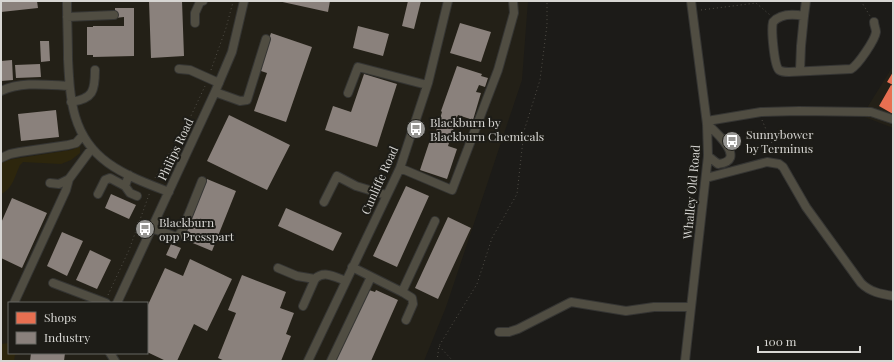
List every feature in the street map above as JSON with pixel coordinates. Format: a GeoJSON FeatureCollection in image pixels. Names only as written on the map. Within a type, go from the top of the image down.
{"type":"FeatureCollection","features":[{"type":"Feature","properties":{"kind":"street"},"geometry":{"type":"LineString","coordinates":[[67,1],[69,86],[71,102],[77,124],[92,148],[108,163],[129,175],[169,192]]}},
{"type":"Feature","properties":{"kind":"street"},"geometry":{"type":"LineString","coordinates":[[195,23],[195,13],[200,2],[203,1]]}},
{"type":"Feature","properties":{"kind":"street","name":"Philips Road"},"geometry":{"type":"LineString","coordinates":[[117,302],[219,83],[232,52],[244,1]]}},
{"type":"Feature","properties":{"kind":"street","name":"Cunliffe Road"},"geometry":{"type":"LineString","coordinates":[[308,361],[400,168],[427,85],[448,1]]}},
{"type":"Feature","properties":{"kind":"street"},"geometry":{"type":"LineString","coordinates":[[400,168],[452,190],[498,70],[514,13],[513,1]]}},
{"type":"Feature","properties":{"kind":"street","name":"Whalley Old Road"},"geometry":{"type":"LineString","coordinates":[[685,361],[708,156],[707,123],[691,1]]}},
{"type":"Feature","properties":{"kind":"street"},"geometry":{"type":"LineString","coordinates":[[800,71],[806,1]]}},
{"type":"Feature","properties":{"kind":"street"},"geometry":{"type":"LineString","coordinates":[[804,16],[795,14],[782,16],[775,19],[773,22],[772,29],[777,66],[779,70],[784,72],[846,70],[854,68],[870,45],[876,32],[874,22]]}},
{"type":"Feature","properties":{"kind":"street"},"geometry":{"type":"LineString","coordinates":[[67,17],[114,15]]}},
{"type":"Feature","properties":{"kind":"street"},"geometry":{"type":"LineString","coordinates":[[215,92],[240,101],[247,100],[266,39]]}},
{"type":"Feature","properties":{"kind":"street"},"geometry":{"type":"LineString","coordinates":[[348,93],[358,67],[427,85]]}},
{"type":"Feature","properties":{"kind":"street"},"geometry":{"type":"LineString","coordinates":[[179,69],[190,70],[219,83]]}},
{"type":"Feature","properties":{"kind":"street"},"geometry":{"type":"LineString","coordinates":[[71,102],[81,101],[87,98],[92,92],[95,85],[94,70]]}},
{"type":"Feature","properties":{"kind":"street"},"geometry":{"type":"LineString","coordinates":[[1,90],[11,86],[69,86]]}},
{"type":"Feature","properties":{"kind":"street"},"geometry":{"type":"LineString","coordinates":[[707,123],[759,113],[799,111],[871,112],[892,119]]}},
{"type":"Feature","properties":{"kind":"street"},"geometry":{"type":"LineString","coordinates":[[707,123],[723,139],[730,149],[731,155],[728,160],[718,164],[708,156]]}},
{"type":"Feature","properties":{"kind":"street"},"geometry":{"type":"LineString","coordinates":[[1,158],[20,152],[76,143],[83,135]]}},
{"type":"Feature","properties":{"kind":"street"},"geometry":{"type":"LineString","coordinates":[[14,302],[63,197],[69,179],[92,148]]}},
{"type":"Feature","properties":{"kind":"street"},"geometry":{"type":"LineString","coordinates":[[706,178],[767,162],[779,164],[783,167],[810,212],[861,283],[869,290],[893,296]]}},
{"type":"Feature","properties":{"kind":"street"},"geometry":{"type":"LineString","coordinates":[[125,186],[129,175]]}},
{"type":"Feature","properties":{"kind":"street"},"geometry":{"type":"LineString","coordinates":[[324,202],[337,176],[356,186],[386,195]]}},
{"type":"Feature","properties":{"kind":"street"},"geometry":{"type":"LineString","coordinates":[[98,194],[105,180],[110,178],[125,186],[130,193],[136,196]]}},
{"type":"Feature","properties":{"kind":"street"},"geometry":{"type":"LineString","coordinates":[[50,183],[59,184],[69,179]]}},
{"type":"Feature","properties":{"kind":"street"},"geometry":{"type":"LineString","coordinates":[[151,228],[177,237],[182,231],[202,181]]}},
{"type":"Feature","properties":{"kind":"street"},"geometry":{"type":"LineString","coordinates":[[402,292],[434,221]]}},
{"type":"Feature","properties":{"kind":"street"},"geometry":{"type":"LineString","coordinates":[[352,267],[412,298],[413,304],[406,320]]}},
{"type":"Feature","properties":{"kind":"street"},"geometry":{"type":"LineString","coordinates":[[278,268],[297,276],[315,279]]}},
{"type":"Feature","properties":{"kind":"street"},"geometry":{"type":"LineString","coordinates":[[304,306],[315,279],[318,276],[324,274],[346,281]]}},
{"type":"Feature","properties":{"kind":"street"},"geometry":{"type":"LineString","coordinates":[[331,361],[371,276]]}},
{"type":"Feature","properties":{"kind":"street"},"geometry":{"type":"LineString","coordinates":[[53,282],[103,302]]}},
{"type":"Feature","properties":{"kind":"street"},"geometry":{"type":"LineString","coordinates":[[499,332],[509,332],[518,329],[571,302],[626,311],[654,307],[691,307]]}},
{"type":"Feature","properties":{"kind":"path"},"geometry":{"type":"LineString","coordinates":[[437,361],[438,346],[477,284],[492,238],[517,194],[524,130],[540,80],[548,25],[547,1]]}},
{"type":"Feature","properties":{"kind":"path"},"geometry":{"type":"LineString","coordinates":[[861,1],[874,22]]}},
{"type":"Feature","properties":{"kind":"path"},"geometry":{"type":"LineString","coordinates":[[211,70],[233,2]]}},
{"type":"Feature","properties":{"kind":"path"},"geometry":{"type":"LineString","coordinates":[[692,12],[756,3],[775,19]]}},
{"type":"Feature","properties":{"kind":"path"},"geometry":{"type":"LineString","coordinates":[[154,181],[190,118],[206,82]]}},
{"type":"Feature","properties":{"kind":"path"},"geometry":{"type":"LineString","coordinates":[[759,113],[779,159],[779,164]]}},
{"type":"Feature","properties":{"kind":"path"},"geometry":{"type":"LineString","coordinates":[[106,302],[129,250],[150,190]]}},
{"type":"Feature","properties":{"kind":"path"},"geometry":{"type":"LineString","coordinates":[[438,346],[453,361]]}},
{"type":"Feature","properties":{"kind":"shaded area"},"geometry":{"type":"Polygon","coordinates":[[[1,1],[528,1],[522,80],[446,307],[424,361],[1,361],[1,1]]]}},
{"type":"Feature","properties":{"kind":"shaded area"},"geometry":{"type":"Polygon","coordinates":[[[893,66],[893,128],[862,116],[893,66]]]}},
{"type":"Feature","properties":{"kind":"shaded area"},"geometry":{"type":"Polygon","coordinates":[[[80,143],[80,153],[71,160],[61,164],[23,162],[20,165],[11,185],[1,194],[1,161],[71,150],[80,143]]]}},
{"type":"Feature","properties":{"kind":"shaded area"},"geometry":{"type":"Polygon","coordinates":[[[8,343],[8,354],[20,354],[15,355],[14,361],[1,361],[1,344],[8,343]]]}},
{"type":"Feature","properties":{"kind":"building: Shops"},"geometry":{"type":"Polygon","coordinates":[[[893,72],[893,85],[887,82],[893,72]]]}},
{"type":"Feature","properties":{"kind":"building: Shops"},"geometry":{"type":"Polygon","coordinates":[[[891,85],[893,86],[893,114],[879,106],[891,85]]]}},
{"type":"Feature","properties":{"kind":"building: Industry"},"geometry":{"type":"Polygon","coordinates":[[[1,1],[37,1],[38,8],[1,12],[1,1]]]}},
{"type":"Feature","properties":{"kind":"building: Industry"},"geometry":{"type":"Polygon","coordinates":[[[149,1],[182,1],[184,56],[151,58],[149,1]]]}},
{"type":"Feature","properties":{"kind":"building: Industry"},"geometry":{"type":"Polygon","coordinates":[[[278,1],[330,1],[328,12],[278,1]]]}},
{"type":"Feature","properties":{"kind":"building: Industry"},"geometry":{"type":"Polygon","coordinates":[[[408,1],[421,1],[414,29],[402,26],[408,1]]]}},
{"type":"Feature","properties":{"kind":"building: Industry"},"geometry":{"type":"Polygon","coordinates":[[[115,8],[134,8],[134,56],[93,57],[93,55],[87,55],[87,27],[124,26],[124,17],[115,18],[115,8]]]}},
{"type":"Feature","properties":{"kind":"building: Industry"},"geometry":{"type":"Polygon","coordinates":[[[460,23],[491,32],[481,62],[450,53],[460,23]]]}},
{"type":"Feature","properties":{"kind":"building: Industry"},"geometry":{"type":"Polygon","coordinates":[[[358,26],[389,34],[383,56],[353,48],[358,26]]]}},
{"type":"Feature","properties":{"kind":"building: Industry"},"geometry":{"type":"Polygon","coordinates":[[[271,33],[312,47],[286,122],[254,111],[267,73],[258,70],[271,33]]]}},
{"type":"Feature","properties":{"kind":"building: Industry"},"geometry":{"type":"Polygon","coordinates":[[[40,41],[49,41],[50,61],[41,62],[40,41]]]}},
{"type":"Feature","properties":{"kind":"building: Industry"},"geometry":{"type":"Polygon","coordinates":[[[12,60],[13,80],[1,81],[1,61],[12,60]]]}},
{"type":"Feature","properties":{"kind":"building: Industry"},"geometry":{"type":"Polygon","coordinates":[[[40,64],[41,77],[16,78],[15,65],[40,64]]]}},
{"type":"Feature","properties":{"kind":"building: Industry"},"geometry":{"type":"Polygon","coordinates":[[[457,66],[482,74],[481,76],[488,78],[485,87],[479,85],[476,92],[481,93],[473,120],[458,115],[448,146],[457,149],[447,179],[420,170],[430,140],[433,141],[442,112],[441,111],[457,66]]]}},
{"type":"Feature","properties":{"kind":"building: Industry"},"geometry":{"type":"Polygon","coordinates":[[[364,74],[397,84],[377,147],[325,130],[333,106],[351,112],[364,74]]]}},
{"type":"Feature","properties":{"kind":"building: Industry"},"geometry":{"type":"Polygon","coordinates":[[[56,110],[59,137],[21,141],[18,114],[56,110]]]}},
{"type":"Feature","properties":{"kind":"building: Industry"},"geometry":{"type":"Polygon","coordinates":[[[229,115],[290,145],[267,190],[207,161],[229,115]]]}},
{"type":"Feature","properties":{"kind":"building: Industry"},"geometry":{"type":"Polygon","coordinates":[[[207,179],[236,191],[212,251],[183,239],[207,179]]]}},
{"type":"Feature","properties":{"kind":"building: Industry"},"geometry":{"type":"Polygon","coordinates":[[[406,186],[429,196],[397,267],[373,256],[406,186]]]}},
{"type":"Feature","properties":{"kind":"building: Industry"},"geometry":{"type":"Polygon","coordinates":[[[111,194],[136,205],[129,219],[105,208],[111,194]]]}},
{"type":"Feature","properties":{"kind":"building: Industry"},"geometry":{"type":"Polygon","coordinates":[[[12,198],[47,213],[22,268],[1,258],[1,223],[12,198]]]}},
{"type":"Feature","properties":{"kind":"building: Industry"},"geometry":{"type":"Polygon","coordinates":[[[286,208],[342,233],[333,251],[278,226],[286,208]]]}},
{"type":"Feature","properties":{"kind":"building: Industry"},"geometry":{"type":"Polygon","coordinates":[[[448,217],[471,228],[438,299],[415,288],[448,217]]]}},
{"type":"Feature","properties":{"kind":"building: Industry"},"geometry":{"type":"Polygon","coordinates":[[[62,232],[83,241],[67,276],[47,266],[62,232]]]}},
{"type":"Feature","properties":{"kind":"building: Industry"},"geometry":{"type":"Polygon","coordinates":[[[171,244],[181,248],[176,259],[166,255],[171,244]]]}},
{"type":"Feature","properties":{"kind":"building: Industry"},"geometry":{"type":"Polygon","coordinates":[[[90,250],[111,260],[97,289],[76,280],[90,250]]]}},
{"type":"Feature","properties":{"kind":"building: Industry"},"geometry":{"type":"Polygon","coordinates":[[[190,259],[232,279],[207,331],[194,324],[177,361],[166,361],[148,352],[148,305],[165,268],[183,276],[190,259]]]}},
{"type":"Feature","properties":{"kind":"building: Industry"},"geometry":{"type":"Polygon","coordinates":[[[242,275],[286,292],[280,308],[294,313],[286,334],[291,336],[281,361],[225,361],[218,358],[236,313],[228,310],[242,275]]]}},
{"type":"Feature","properties":{"kind":"building: Industry"},"geometry":{"type":"Polygon","coordinates":[[[369,290],[375,292],[376,290],[398,300],[371,361],[335,361],[369,290]]]}},
{"type":"Feature","properties":{"kind":"building: Industry"},"geometry":{"type":"Polygon","coordinates":[[[31,354],[65,354],[64,361],[30,361],[31,354]]]}},
{"type":"Feature","properties":{"kind":"place","name":"Blackburn by Blackburn Chemicals"},"geometry":{"type":"Point","coordinates":[416,129]}},
{"type":"Feature","properties":{"kind":"place","name":"Sunnybower by Terminus"},"geometry":{"type":"Point","coordinates":[732,141]}},
{"type":"Feature","properties":{"kind":"place","name":"Blackburn opp Presspart"},"geometry":{"type":"Point","coordinates":[145,229]}}]}
